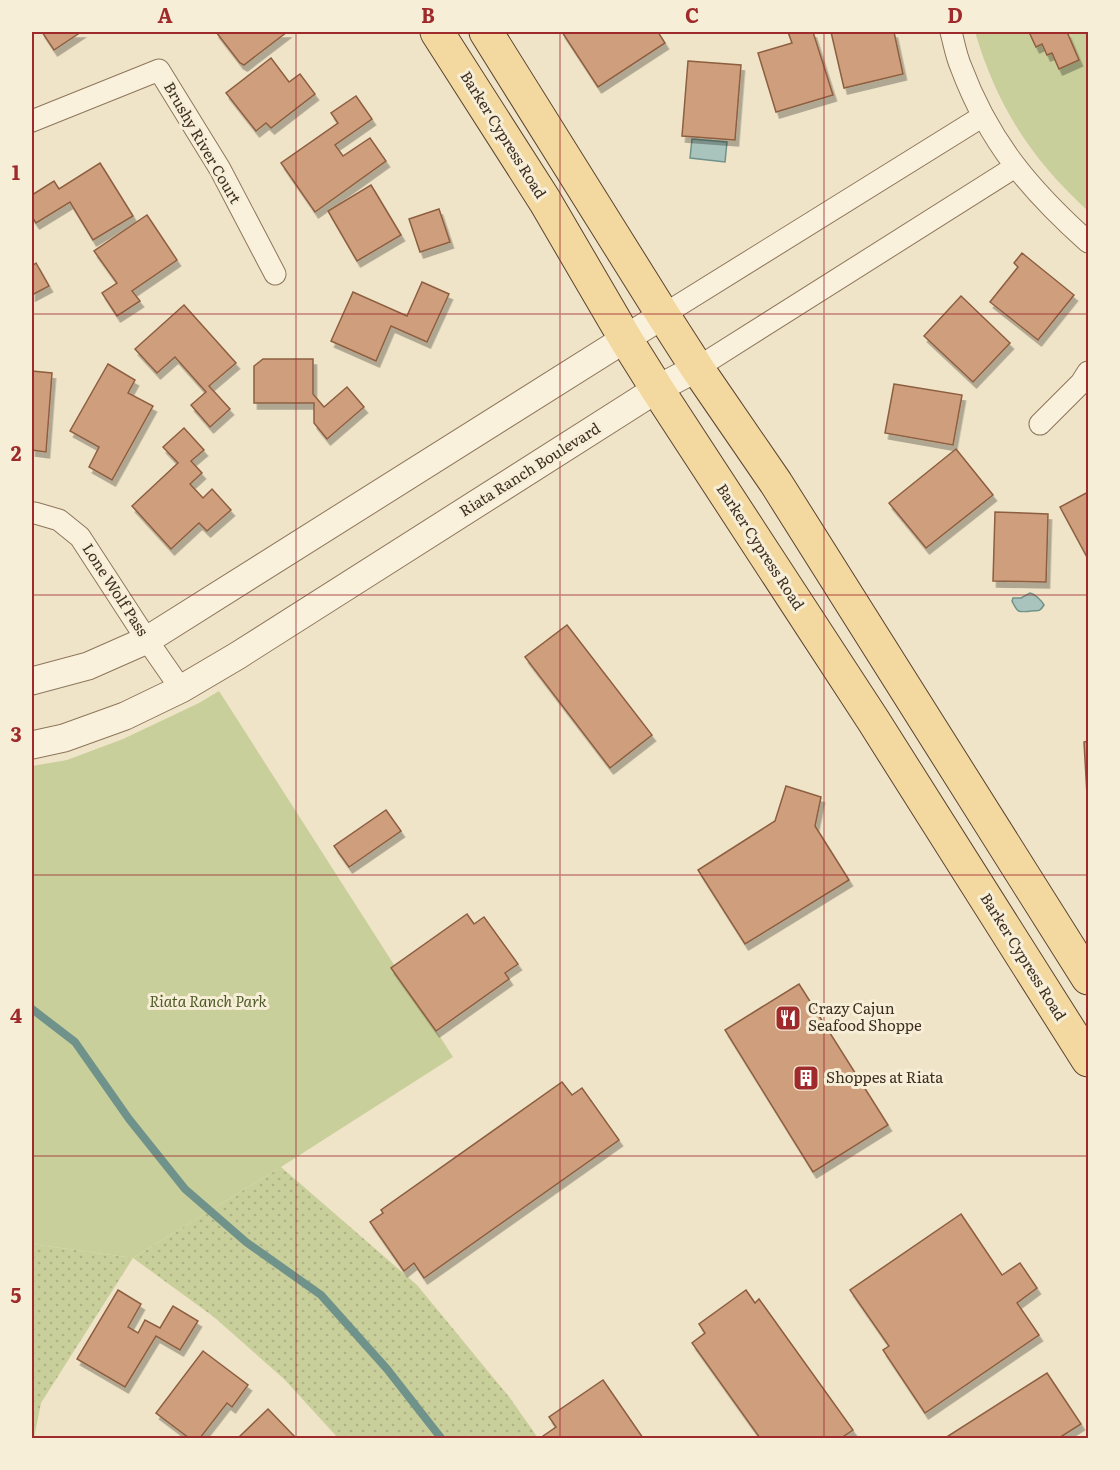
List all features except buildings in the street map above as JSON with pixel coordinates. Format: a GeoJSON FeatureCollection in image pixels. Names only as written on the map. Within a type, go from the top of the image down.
{"type":"FeatureCollection","features":[{"type":"Feature","properties":{"kind":"main road","name":"Barker Cypress Road"},"geometry":{"type":"LineString","coordinates":[[437,32],[545,201],[657,389],[867,710],[1089,1060]]}},
{"type":"Feature","properties":{"kind":"main road"},"geometry":{"type":"LineString","coordinates":[[486,32],[697,368],[777,483],[1089,978]]}},
{"type":"Feature","properties":{"kind":"street"},"geometry":{"type":"LineString","coordinates":[[951,32],[960,66],[998,144],[1048,205],[1089,242]]}},
{"type":"Feature","properties":{"kind":"street","name":"Brushy River Court"},"geometry":{"type":"LineString","coordinates":[[32,121],[159,70],[219,169],[275,274]]}},
{"type":"Feature","properties":{"kind":"street"},"geometry":{"type":"LineString","coordinates":[[32,681],[88,666],[147,640],[625,338],[983,116]]}},
{"type":"Feature","properties":{"kind":"street","name":"Riata Ranch Boulevard"},"geometry":{"type":"LineString","coordinates":[[32,744],[64,738],[125,716],[181,689],[1015,167]]}},
{"type":"Feature","properties":{"kind":"street"},"geometry":{"type":"LineString","coordinates":[[1040,424],[1089,372]]}},
{"type":"Feature","properties":{"kind":"street","name":"Lone Wolf Pass"},"geometry":{"type":"LineString","coordinates":[[32,513],[59,519],[81,537],[181,689]]}},
{"type":"Feature","properties":{"kind":"green space"},"geometry":{"type":"Polygon","coordinates":[[[975,32],[1088,32],[1088,211],[1049,172],[1018,130],[994,84],[975,32]]]}},
{"type":"Feature","properties":{"kind":"green space","name":"Riata Ranch Park"},"geometry":{"type":"Polygon","coordinates":[[[219,691],[453,1057],[133,1258],[32,1244],[32,766],[67,760],[123,739],[219,691]]]}},
{"type":"Feature","properties":{"kind":"green space"},"geometry":{"type":"Polygon","coordinates":[[[281,1167],[417,1285],[510,1398],[538,1438],[338,1438],[284,1379],[214,1317],[133,1258],[281,1167]]]}},
{"type":"Feature","properties":{"kind":"green space"},"geometry":{"type":"Polygon","coordinates":[[[32,1244],[133,1258],[41,1403],[34,1438],[32,1438],[32,1244]]]}},
{"type":"Feature","properties":{"kind":"water"},"geometry":{"type":"Polygon","coordinates":[[[692,139],[727,142],[725,162],[690,158],[692,139]]]}},
{"type":"Feature","properties":{"kind":"water"},"geometry":{"type":"Polygon","coordinates":[[[1030,593],[1041,601],[1044,605],[1042,608],[1037,611],[1017,610],[1012,601],[1013,598],[1021,598],[1030,593]]]}},
{"type":"Feature","properties":{"kind":"waterway"},"geometry":{"type":"LineString","coordinates":[[32,1009],[75,1042],[129,1119],[185,1189],[246,1242],[321,1295],[387,1369],[441,1438]]}},
{"type":"Feature","properties":{"kind":"place","name":"Crazy Cajun Seafood Shoppe"},"geometry":{"type":"Point","coordinates":[788,1018]}},
{"type":"Feature","properties":{"kind":"place","name":"Shoppes at Riata"},"geometry":{"type":"Point","coordinates":[806,1078]}}]}
